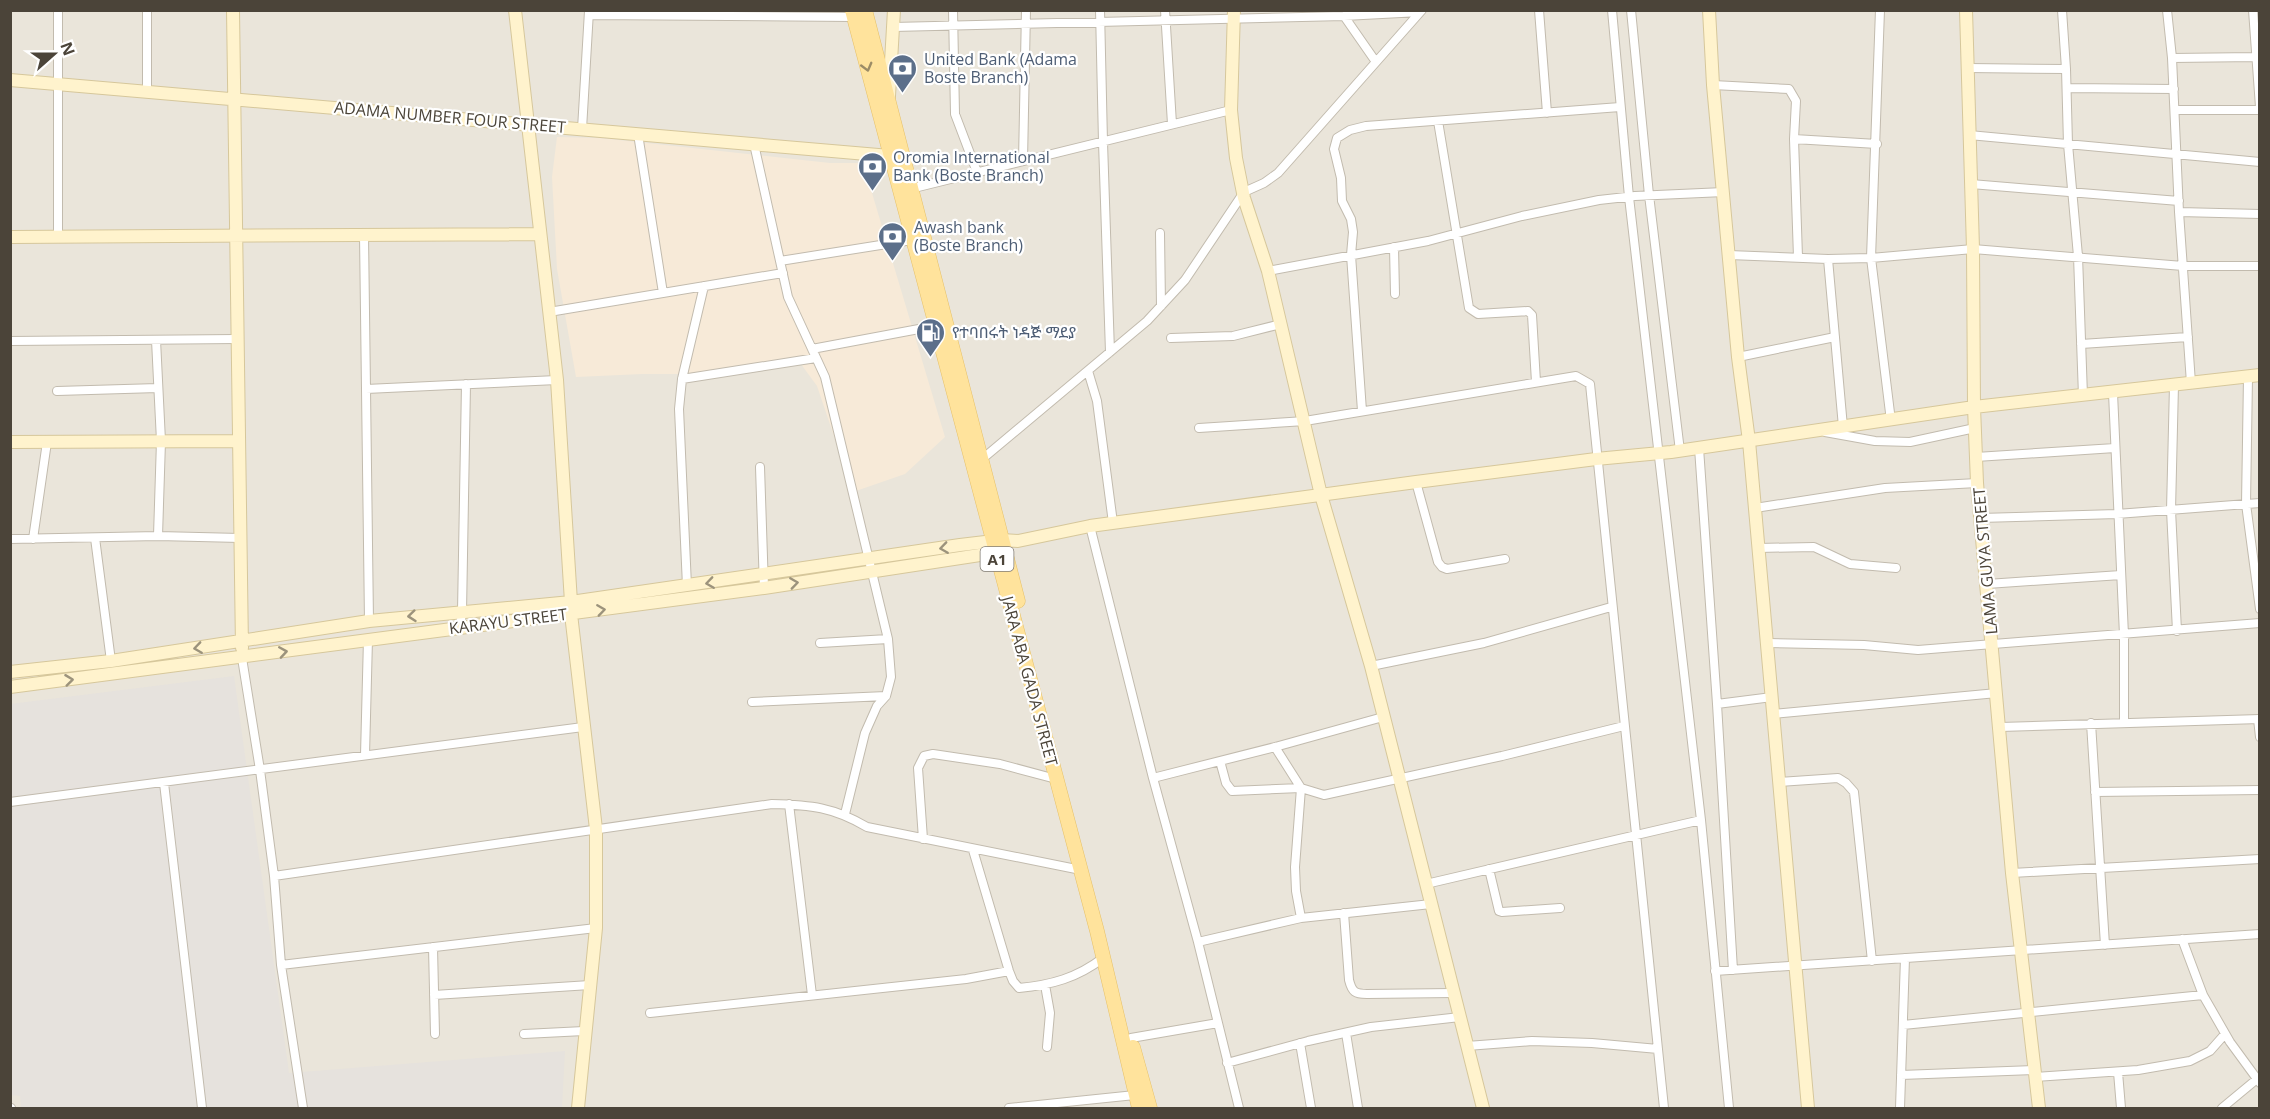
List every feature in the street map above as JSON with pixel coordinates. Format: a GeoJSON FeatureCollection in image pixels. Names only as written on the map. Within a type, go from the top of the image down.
{"type":"FeatureCollection","features":[{"type":"Feature","properties":{"kind":"main road","name":"JARA ABA GADA STREET"},"geometry":{"type":"LineString","coordinates":[[857,13],[889,97],[910,189],[981,460],[999,546],[1137,1102]]}},
{"type":"Feature","properties":{"kind":"main road","name":"JARA ABA GADA STREET"},"geometry":{"type":"LineString","coordinates":[[857,13],[890,156],[935,326],[999,546],[1150,1108]]}},
{"type":"Feature","properties":{"kind":"street"},"geometry":{"type":"LineString","coordinates":[[58,10],[58,237]]}},
{"type":"Feature","properties":{"kind":"street"},"geometry":{"type":"LineString","coordinates":[[147,10],[147,92]]}},
{"type":"Feature","properties":{"kind":"street"},"geometry":{"type":"LineString","coordinates":[[233,10],[242,658],[260,770],[274,876],[281,965],[303,1108]]}},
{"type":"Feature","properties":{"kind":"street"},"geometry":{"type":"LineString","coordinates":[[515,10],[557,380],[571,608],[596,830],[596,928],[578,1108]]}},
{"type":"Feature","properties":{"kind":"street"},"geometry":{"type":"LineString","coordinates":[[889,97],[894,10]]}},
{"type":"Feature","properties":{"kind":"street"},"geometry":{"type":"LineString","coordinates":[[953,10],[955,114],[977,172]]}},
{"type":"Feature","properties":{"kind":"street"},"geometry":{"type":"LineString","coordinates":[[1023,161],[1026,10]]}},
{"type":"Feature","properties":{"kind":"street"},"geometry":{"type":"LineString","coordinates":[[1100,10],[1102,142],[1110,352]]}},
{"type":"Feature","properties":{"kind":"street"},"geometry":{"type":"LineString","coordinates":[[1165,10],[1172,124]]}},
{"type":"Feature","properties":{"kind":"street"},"geometry":{"type":"LineString","coordinates":[[1539,10],[1546,113]]}},
{"type":"Feature","properties":{"kind":"street"},"geometry":{"type":"LineString","coordinates":[[1612,10],[1629,196],[1701,820],[1729,1108]]}},
{"type":"Feature","properties":{"kind":"street"},"geometry":{"type":"LineString","coordinates":[[1631,10],[1649,195],[1680,451]]}},
{"type":"Feature","properties":{"kind":"street"},"geometry":{"type":"LineString","coordinates":[[1709,10],[1713,85],[1738,357],[1749,441],[1808,1108]]}},
{"type":"Feature","properties":{"kind":"street"},"geometry":{"type":"LineString","coordinates":[[1880,10],[1877,144],[1871,258],[1891,420]]}},
{"type":"Feature","properties":{"kind":"street","name":"LAMA GUYA STREET"},"geometry":{"type":"LineString","coordinates":[[1966,10],[1977,483],[2012,873],[2039,1108]]}},
{"type":"Feature","properties":{"kind":"street"},"geometry":{"type":"LineString","coordinates":[[2062,10],[2071,191],[2078,256],[2083,396]]}},
{"type":"Feature","properties":{"kind":"street"},"geometry":{"type":"LineString","coordinates":[[2167,10],[2174,89],[2179,212],[2191,383]]}},
{"type":"Feature","properties":{"kind":"street"},"geometry":{"type":"LineString","coordinates":[[2175,110],[2259,108],[2253,10]]}},
{"type":"Feature","properties":{"kind":"street"},"geometry":{"type":"LineString","coordinates":[[893,27],[1165,21],[1234,15],[1344,16],[1421,11]]}},
{"type":"Feature","properties":{"kind":"street"},"geometry":{"type":"LineString","coordinates":[[981,460],[1147,321],[1185,280],[1244,195],[1278,173],[1421,11]]}},
{"type":"Feature","properties":{"kind":"street"},"geometry":{"type":"LineString","coordinates":[[582,129],[589,13],[857,13]]}},
{"type":"Feature","properties":{"kind":"street"},"geometry":{"type":"LineString","coordinates":[[1234,15],[1231,110],[1236,158],[1244,195],[1268,271],[1305,421],[1320,495],[1371,666],[1483,1108]]}},
{"type":"Feature","properties":{"kind":"street"},"geometry":{"type":"LineString","coordinates":[[1344,16],[1376,62]]}},
{"type":"Feature","properties":{"kind":"street"},"geometry":{"type":"LineString","coordinates":[[2172,58],[2256,57]]}},
{"type":"Feature","properties":{"kind":"street"},"geometry":{"type":"LineString","coordinates":[[1968,68],[2066,69]]}},
{"type":"Feature","properties":{"kind":"street","name":"ADAMA NUMBER FOUR STREET"},"geometry":{"type":"LineString","coordinates":[[10,80],[58,82],[147,92],[890,156]]}},
{"type":"Feature","properties":{"kind":"street"},"geometry":{"type":"LineString","coordinates":[[1713,85],[1789,89],[1796,101],[1794,140],[1798,257]]}},
{"type":"Feature","properties":{"kind":"street"},"geometry":{"type":"LineString","coordinates":[[2067,88],[2174,89]]}},
{"type":"Feature","properties":{"kind":"street"},"geometry":{"type":"LineString","coordinates":[[1362,411],[1351,255],[1353,232],[1351,219],[1342,201],[1341,178],[1334,148],[1338,138],[1350,130],[1366,126],[1620,108]]}},
{"type":"Feature","properties":{"kind":"street"},"geometry":{"type":"LineString","coordinates":[[910,189],[1231,110]]}},
{"type":"Feature","properties":{"kind":"street"},"geometry":{"type":"LineString","coordinates":[[1438,121],[1469,308],[1478,314],[1528,311],[1532,315],[1536,382]]}},
{"type":"Feature","properties":{"kind":"street"},"geometry":{"type":"LineString","coordinates":[[639,134],[663,293]]}},
{"type":"Feature","properties":{"kind":"street"},"geometry":{"type":"LineString","coordinates":[[1970,135],[2259,162]]}},
{"type":"Feature","properties":{"kind":"street"},"geometry":{"type":"LineString","coordinates":[[1794,140],[1877,144]]}},
{"type":"Feature","properties":{"kind":"street"},"geometry":{"type":"LineString","coordinates":[[754,144],[788,297],[825,377],[870,572],[888,639],[891,676],[886,696],[877,706],[865,733],[845,814]]}},
{"type":"Feature","properties":{"kind":"street"},"geometry":{"type":"LineString","coordinates":[[1971,184],[2179,201]]}},
{"type":"Feature","properties":{"kind":"street"},"geometry":{"type":"LineString","coordinates":[[1268,271],[1394,247],[1599,200],[1629,196],[1724,192]]}},
{"type":"Feature","properties":{"kind":"street"},"geometry":{"type":"LineString","coordinates":[[2179,212],[2259,214]]}},
{"type":"Feature","properties":{"kind":"street"},"geometry":{"type":"LineString","coordinates":[[1161,233],[1161,306]]}},
{"type":"Feature","properties":{"kind":"street"},"geometry":{"type":"LineString","coordinates":[[10,237],[540,234]]}},
{"type":"Feature","properties":{"kind":"street"},"geometry":{"type":"LineString","coordinates":[[364,235],[369,621]]}},
{"type":"Feature","properties":{"kind":"street"},"geometry":{"type":"LineString","coordinates":[[780,261],[912,240]]}},
{"type":"Feature","properties":{"kind":"street"},"geometry":{"type":"LineString","coordinates":[[1394,247],[1395,294]]}},
{"type":"Feature","properties":{"kind":"street"},"geometry":{"type":"LineString","coordinates":[[1729,255],[1828,259],[1871,258],[1973,249],[2184,266],[2259,266]]}},
{"type":"Feature","properties":{"kind":"street"},"geometry":{"type":"LineString","coordinates":[[1828,259],[1843,428]]}},
{"type":"Feature","properties":{"kind":"street"},"geometry":{"type":"LineString","coordinates":[[549,312],[783,273]]}},
{"type":"Feature","properties":{"kind":"street"},"geometry":{"type":"LineString","coordinates":[[687,586],[679,409],[682,379],[704,286]]}},
{"type":"Feature","properties":{"kind":"street"},"geometry":{"type":"LineString","coordinates":[[1171,338],[1233,336],[1281,324]]}},
{"type":"Feature","properties":{"kind":"street"},"geometry":{"type":"LineString","coordinates":[[812,349],[935,326]]}},
{"type":"Feature","properties":{"kind":"street"},"geometry":{"type":"LineString","coordinates":[[1738,357],[1835,337]]}},
{"type":"Feature","properties":{"kind":"street"},"geometry":{"type":"LineString","coordinates":[[2081,344],[2188,337]]}},
{"type":"Feature","properties":{"kind":"street"},"geometry":{"type":"LineString","coordinates":[[10,341],[237,339]]}},
{"type":"Feature","properties":{"kind":"street"},"geometry":{"type":"LineString","coordinates":[[156,340],[161,441],[158,536]]}},
{"type":"Feature","properties":{"kind":"street"},"geometry":{"type":"LineString","coordinates":[[682,379],[816,358]]}},
{"type":"Feature","properties":{"kind":"street"},"geometry":{"type":"LineString","coordinates":[[1088,371],[1097,401],[1113,523]]}},
{"type":"Feature","properties":{"kind":"street"},"geometry":{"type":"LineString","coordinates":[[1199,428],[1305,421],[1576,376],[1590,384],[1664,1108]]}},
{"type":"Feature","properties":{"kind":"street"},"geometry":{"type":"LineString","coordinates":[[999,546],[1090,526],[1596,459],[1680,451],[1974,407],[2254,376],[2246,504],[2257,564],[2259,609]]}},
{"type":"Feature","properties":{"kind":"street"},"geometry":{"type":"LineString","coordinates":[[366,389],[557,380]]}},
{"type":"Feature","properties":{"kind":"street"},"geometry":{"type":"LineString","coordinates":[[460,627],[466,384]]}},
{"type":"Feature","properties":{"kind":"street"},"geometry":{"type":"LineString","coordinates":[[2175,385],[2171,510],[2177,631]]}},
{"type":"Feature","properties":{"kind":"street"},"geometry":{"type":"LineString","coordinates":[[57,391],[158,388]]}},
{"type":"Feature","properties":{"kind":"street"},"geometry":{"type":"LineString","coordinates":[[2113,393],[2124,635],[2124,722]]}},
{"type":"Feature","properties":{"kind":"street"},"geometry":{"type":"LineString","coordinates":[[1818,431],[1875,441],[1910,442],[1975,428]]}},
{"type":"Feature","properties":{"kind":"street"},"geometry":{"type":"LineString","coordinates":[[10,442],[239,441]]}},
{"type":"Feature","properties":{"kind":"street"},"geometry":{"type":"LineString","coordinates":[[33,539],[47,442]]}},
{"type":"Feature","properties":{"kind":"street"},"geometry":{"type":"LineString","coordinates":[[1699,448],[1717,704],[1732,970]]}},
{"type":"Feature","properties":{"kind":"street"},"geometry":{"type":"LineString","coordinates":[[1976,457],[2115,448]]}},
{"type":"Feature","properties":{"kind":"street"},"geometry":{"type":"LineString","coordinates":[[760,466],[764,582]]}},
{"type":"Feature","properties":{"kind":"street"},"geometry":{"type":"LineString","coordinates":[[1416,482],[1438,562],[1442,567],[1447,569],[1505,559]]}},
{"type":"Feature","properties":{"kind":"street"},"geometry":{"type":"LineString","coordinates":[[1755,508],[1886,488],[1977,483]]}},
{"type":"Feature","properties":{"kind":"street"},"geometry":{"type":"LineString","coordinates":[[1980,518],[2117,514],[2259,503]]}},
{"type":"Feature","properties":{"kind":"street"},"geometry":{"type":"LineString","coordinates":[[1090,526],[1239,1108]]}},
{"type":"Feature","properties":{"kind":"street"},"geometry":{"type":"LineString","coordinates":[[10,539],[158,536],[240,538]]}},
{"type":"Feature","properties":{"kind":"street"},"geometry":{"type":"LineString","coordinates":[[95,538],[111,661]]}},
{"type":"Feature","properties":{"kind":"street","name":"KARAYU STREET"},"geometry":{"type":"LineString","coordinates":[[10,687],[242,658],[460,627],[687,586],[764,582],[867,559],[999,546]]}},
{"type":"Feature","properties":{"kind":"street","name":"KARAYU STREET"},"geometry":{"type":"LineString","coordinates":[[10,672],[111,661],[369,621],[462,612],[571,608],[764,582],[870,572],[999,546]]}},
{"type":"Feature","properties":{"kind":"street"},"geometry":{"type":"LineString","coordinates":[[1758,548],[1814,547],[1850,564],[1896,568]]}},
{"type":"Feature","properties":{"kind":"street"},"geometry":{"type":"LineString","coordinates":[[1987,584],[2121,575]]}},
{"type":"Feature","properties":{"kind":"street"},"geometry":{"type":"LineString","coordinates":[[1371,666],[1484,643],[1611,607]]}},
{"type":"Feature","properties":{"kind":"street"},"geometry":{"type":"LineString","coordinates":[[1767,643],[1864,645],[1918,650],[2259,623]]}},
{"type":"Feature","properties":{"kind":"street"},"geometry":{"type":"LineString","coordinates":[[365,755],[368,639]]}},
{"type":"Feature","properties":{"kind":"street"},"geometry":{"type":"LineString","coordinates":[[820,643],[888,639]]}},
{"type":"Feature","properties":{"kind":"street"},"geometry":{"type":"LineString","coordinates":[[1773,714],[1997,693]]}},
{"type":"Feature","properties":{"kind":"street"},"geometry":{"type":"LineString","coordinates":[[752,702],[886,696]]}},
{"type":"Feature","properties":{"kind":"street"},"geometry":{"type":"LineString","coordinates":[[1717,704],[1772,697]]}},
{"type":"Feature","properties":{"kind":"street"},"geometry":{"type":"LineString","coordinates":[[1153,778],[1383,717]]}},
{"type":"Feature","properties":{"kind":"street"},"geometry":{"type":"LineString","coordinates":[[2000,727],[2259,719],[2259,737]]}},
{"type":"Feature","properties":{"kind":"street"},"geometry":{"type":"LineString","coordinates":[[2091,723],[2105,945]]}},
{"type":"Feature","properties":{"kind":"street"},"geometry":{"type":"LineString","coordinates":[[1220,761],[1226,783],[1232,791],[1301,788],[1324,795],[1624,726]]}},
{"type":"Feature","properties":{"kind":"street"},"geometry":{"type":"LineString","coordinates":[[10,802],[583,727]]}},
{"type":"Feature","properties":{"kind":"street"},"geometry":{"type":"LineString","coordinates":[[1275,747],[1301,788],[1295,867],[1301,918]]}},
{"type":"Feature","properties":{"kind":"street"},"geometry":{"type":"LineString","coordinates":[[923,839],[918,768],[924,756],[933,753],[999,764],[1056,779]]}},
{"type":"Feature","properties":{"kind":"street"},"geometry":{"type":"LineString","coordinates":[[1779,782],[1838,778],[1854,792],[1872,961]]}},
{"type":"Feature","properties":{"kind":"street"},"geometry":{"type":"LineString","coordinates":[[164,783],[202,1108]]}},
{"type":"Feature","properties":{"kind":"street"},"geometry":{"type":"LineString","coordinates":[[2095,792],[2259,790]]}},
{"type":"Feature","properties":{"kind":"street"},"geometry":{"type":"LineString","coordinates":[[274,876],[772,804],[817,806],[845,814],[867,827],[1080,870]]}},
{"type":"Feature","properties":{"kind":"street"},"geometry":{"type":"LineString","coordinates":[[789,804],[812,995]]}},
{"type":"Feature","properties":{"kind":"street"},"geometry":{"type":"LineString","coordinates":[[1426,884],[1701,820]]}},
{"type":"Feature","properties":{"kind":"street"},"geometry":{"type":"LineString","coordinates":[[974,850],[1009,971],[1019,988],[1045,986],[1066,980],[1088,970],[1103,958]]}},
{"type":"Feature","properties":{"kind":"street"},"geometry":{"type":"LineString","coordinates":[[2012,873],[2259,859]]}},
{"type":"Feature","properties":{"kind":"street"},"geometry":{"type":"LineString","coordinates":[[1489,869],[1497,907],[1502,912],[1560,908]]}},
{"type":"Feature","properties":{"kind":"street"},"geometry":{"type":"LineString","coordinates":[[1198,942],[1301,918],[1431,904]]}},
{"type":"Feature","properties":{"kind":"street"},"geometry":{"type":"LineString","coordinates":[[1344,913],[1349,980],[1352,990],[1357,994],[1453,993]]}},
{"type":"Feature","properties":{"kind":"street"},"geometry":{"type":"LineString","coordinates":[[281,965],[596,928]]}},
{"type":"Feature","properties":{"kind":"street"},"geometry":{"type":"LineString","coordinates":[[1715,971],[2259,934]]}},
{"type":"Feature","properties":{"kind":"street"},"geometry":{"type":"LineString","coordinates":[[2182,939],[2203,995],[2228,1038],[2258,1081],[2222,1108]]}},
{"type":"Feature","properties":{"kind":"street"},"geometry":{"type":"LineString","coordinates":[[433,947],[435,1034]]}},
{"type":"Feature","properties":{"kind":"street"},"geometry":{"type":"LineString","coordinates":[[1900,1108],[1905,958]]}},
{"type":"Feature","properties":{"kind":"street"},"geometry":{"type":"LineString","coordinates":[[650,1013],[966,979],[1009,971]]}},
{"type":"Feature","properties":{"kind":"street"},"geometry":{"type":"LineString","coordinates":[[434,995],[590,985]]}},
{"type":"Feature","properties":{"kind":"street"},"geometry":{"type":"LineString","coordinates":[[1045,986],[1050,1013],[1047,1047]]}},
{"type":"Feature","properties":{"kind":"street"},"geometry":{"type":"LineString","coordinates":[[1902,1024],[2203,995]]}},
{"type":"Feature","properties":{"kind":"street"},"geometry":{"type":"LineString","coordinates":[[1227,1063],[1371,1027],[1460,1017]]}},
{"type":"Feature","properties":{"kind":"street"},"geometry":{"type":"LineString","coordinates":[[1131,1038],[1218,1023]]}},
{"type":"Feature","properties":{"kind":"street"},"geometry":{"type":"LineString","coordinates":[[524,1034],[584,1031]]}},
{"type":"Feature","properties":{"kind":"street"},"geometry":{"type":"LineString","coordinates":[[1346,1033],[1358,1108]]}},
{"type":"Feature","properties":{"kind":"street"},"geometry":{"type":"LineString","coordinates":[[1900,1075],[2118,1072],[2190,1061],[2228,1038]]}},
{"type":"Feature","properties":{"kind":"street"},"geometry":{"type":"LineString","coordinates":[[1467,1046],[1532,1041],[1592,1043],[1658,1049]]}},
{"type":"Feature","properties":{"kind":"street"},"geometry":{"type":"LineString","coordinates":[[1300,1043],[1311,1108]]}},
{"type":"Feature","properties":{"kind":"street"},"geometry":{"type":"LineString","coordinates":[[2118,1072],[2121,1108]]}},
{"type":"Feature","properties":{"kind":"street"},"geometry":{"type":"LineString","coordinates":[[1009,1108],[1137,1102]]}},
{"type":"Feature","properties":{"kind":"shaded area"},"geometry":{"type":"Polygon","coordinates":[[[11,11],[2259,11],[2259,1108],[11,1108],[11,11]]]}},
{"type":"Feature","properties":{"kind":"shaded area"},"geometry":{"type":"Polygon","coordinates":[[[557,137],[600,138],[830,163],[863,163],[945,437],[905,474],[853,492],[817,386],[798,360],[734,374],[576,377],[557,269],[552,177],[557,137]]]}},
{"type":"Feature","properties":{"kind":"shaded area"},"geometry":{"type":"Polygon","coordinates":[[[234,676],[289,1073],[565,1051],[562,1108],[21,1108],[20,1096],[10,1095],[10,704],[234,676]]]}},
{"type":"Feature","properties":{"kind":"place","name":"United Bank (Adama Boste Branch)"},"geometry":{"type":"Point","coordinates":[903,94]}},
{"type":"Feature","properties":{"kind":"place","name":"Oromia International Bank (Boste Branch)"},"geometry":{"type":"Point","coordinates":[872,192]}},
{"type":"Feature","properties":{"kind":"place","name":"Awash bank (Boste Branch)"},"geometry":{"type":"Point","coordinates":[893,262]}},
{"type":"Feature","properties":{"kind":"place","name":"የተባበሩት ነዳጅ ማደያ"},"geometry":{"type":"Point","coordinates":[931,358]}}]}
